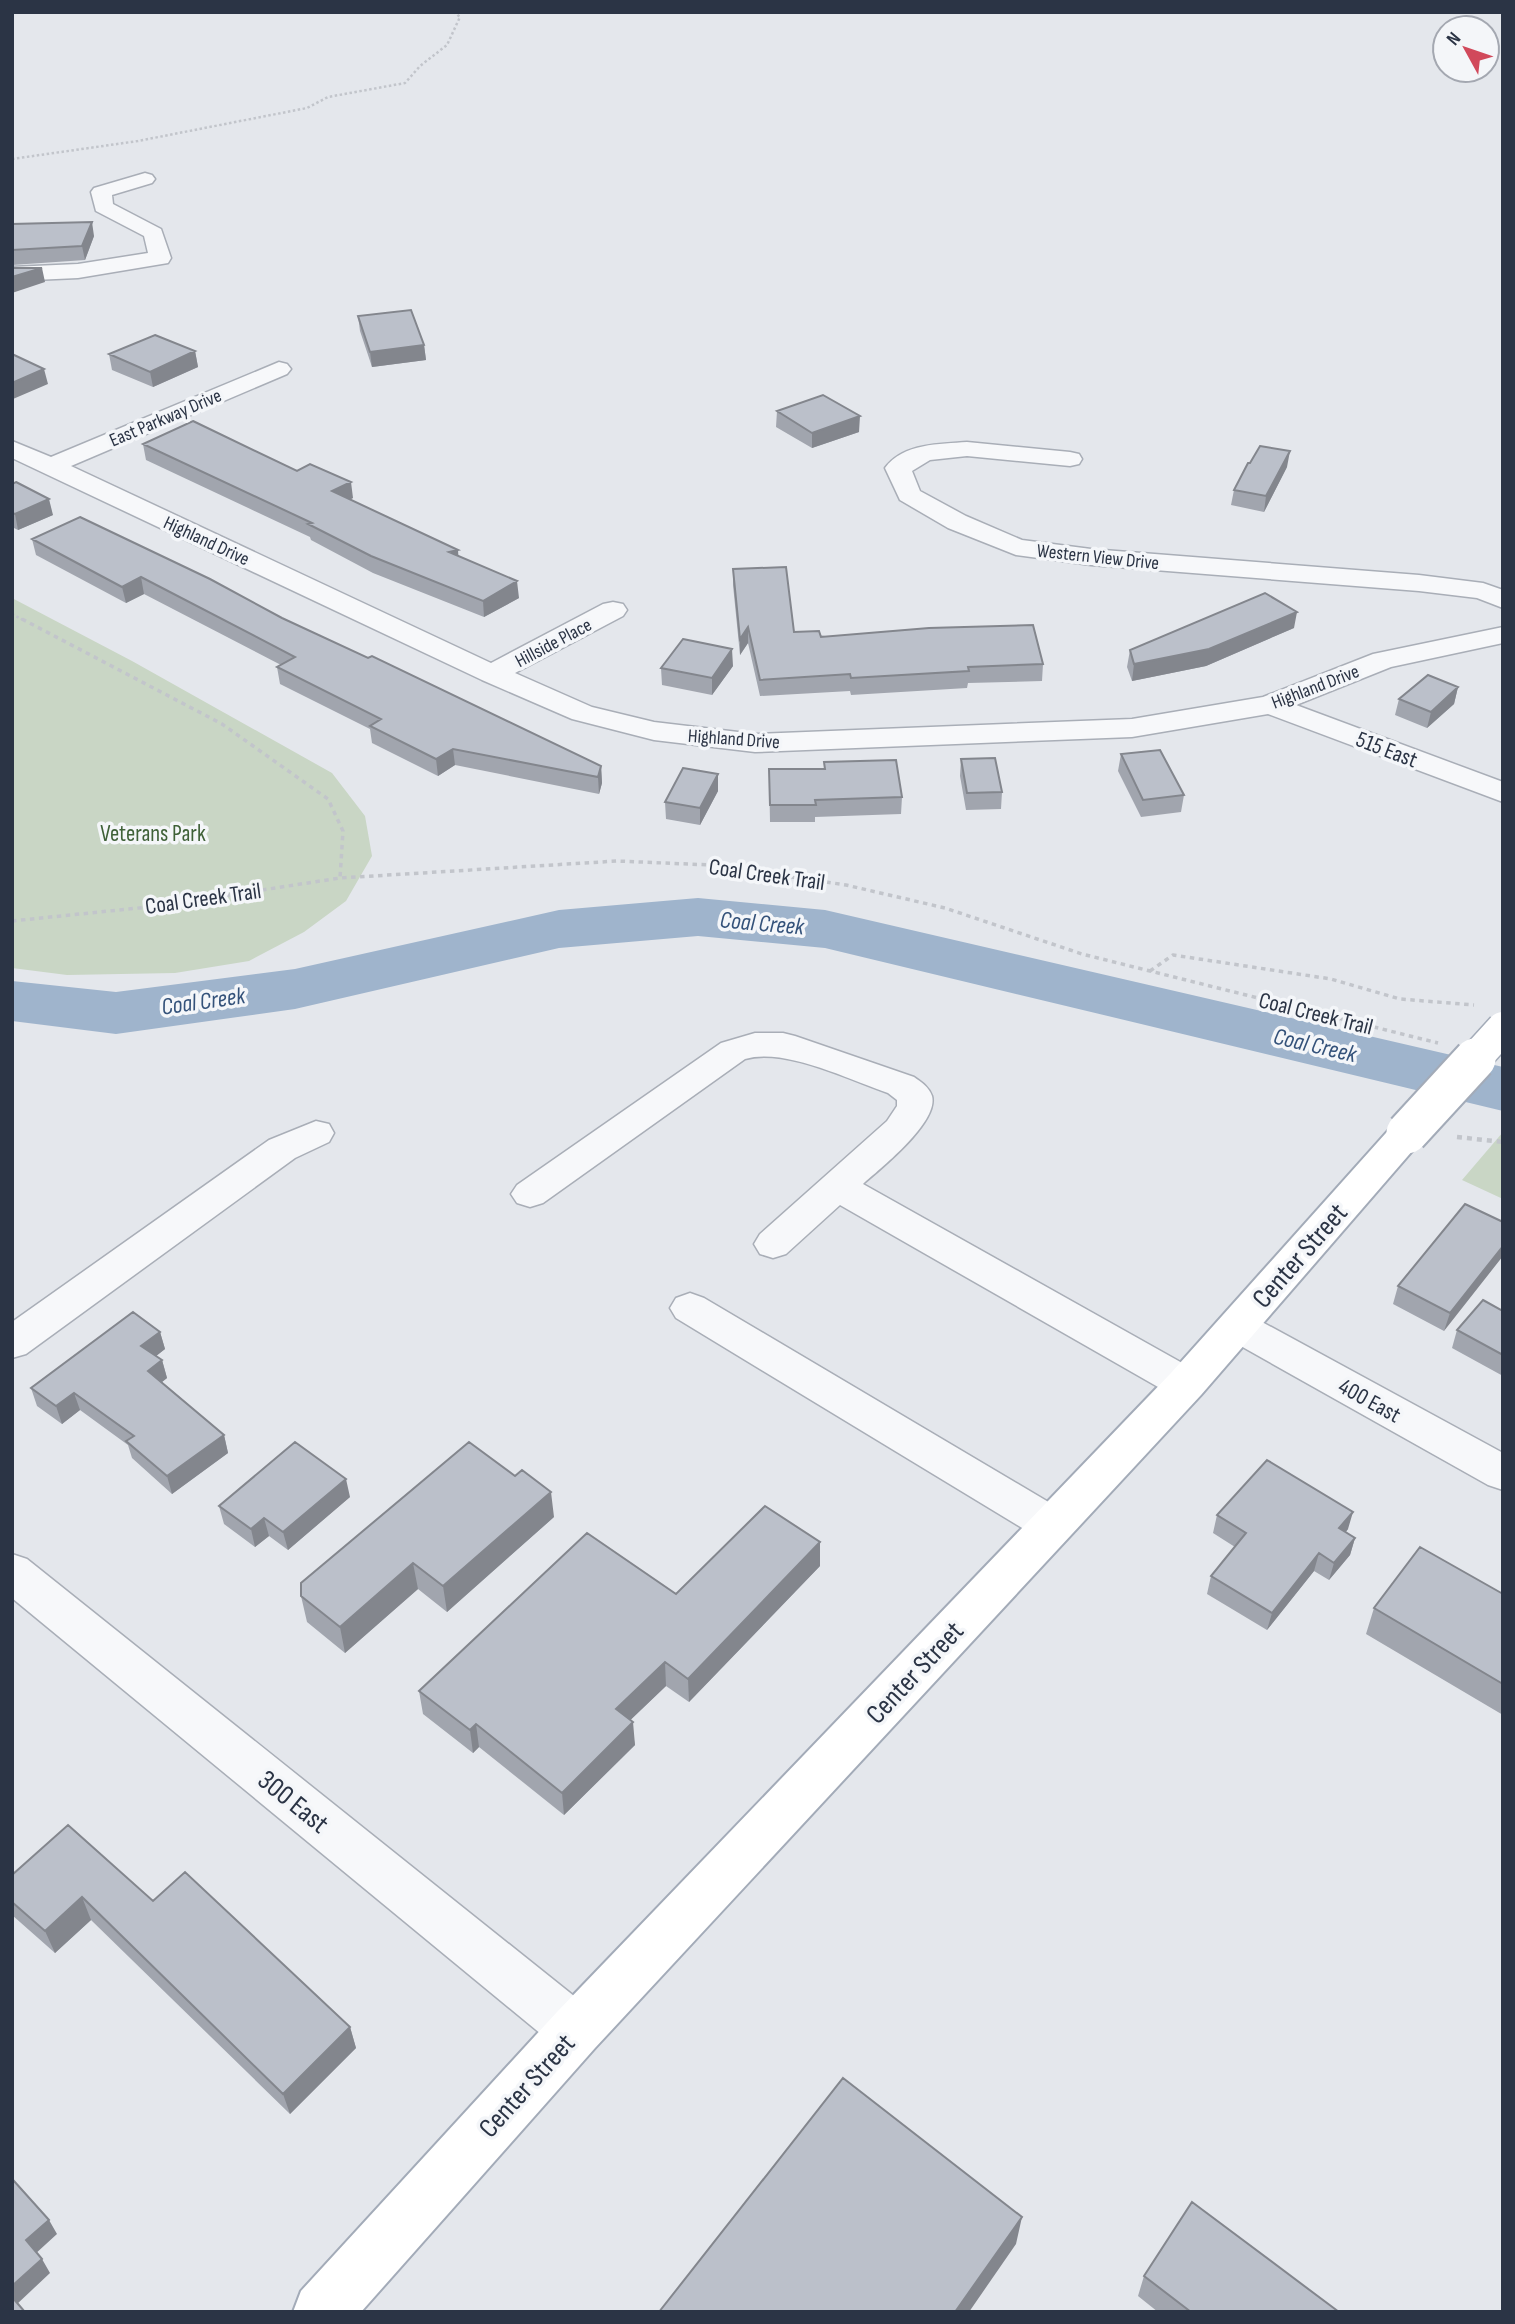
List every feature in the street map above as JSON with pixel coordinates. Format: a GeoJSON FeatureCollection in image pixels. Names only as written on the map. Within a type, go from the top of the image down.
{"type":"FeatureCollection","features":[{"type":"Feature","properties":{"kind":"main road","name":"Center Street"},"geometry":{"type":"LineString","coordinates":[[322,2312],[576,2030],[1186,1384],[1407,1133],[1490,1017]]}},
{"type":"Feature","properties":{"kind":"street"},"geometry":{"type":"LineString","coordinates":[[12,274],[78,271],[160,258],[154,233],[103,207],[101,192],[145,179]]}},
{"type":"Feature","properties":{"kind":"street","name":"East Parkway Drive"},"geometry":{"type":"LineString","coordinates":[[50,466],[279,369]]}},
{"type":"Feature","properties":{"kind":"street","name":"Highland Drive"},"geometry":{"type":"LineString","coordinates":[[12,447],[492,674],[582,713],[654,731],[755,743],[1132,728],[1270,705],[1383,660],[1503,635]]}},
{"type":"Feature","properties":{"kind":"street","name":"Western View Drive"},"geometry":{"type":"LineString","coordinates":[[1070,459],[967,449],[924,453],[898,468],[909,495],[957,522],[1016,547],[1091,557],[1419,583],[1483,591],[1503,600]]}},
{"type":"Feature","properties":{"kind":"street","name":"Hillside Place"},"geometry":{"type":"LineString","coordinates":[[492,674],[613,610]]}},
{"type":"Feature","properties":{"kind":"street","name":"515 East"},"geometry":{"type":"LineString","coordinates":[[1270,705],[1503,793]]}},
{"type":"Feature","properties":{"kind":"street"},"geometry":{"type":"LineString","coordinates":[[530,1194],[733,1051],[755,1044],[783,1044],[901,1085],[914,1095],[915,1106],[900,1130],[772,1244]]}},
{"type":"Feature","properties":{"kind":"street"},"geometry":{"type":"LineString","coordinates":[[12,1343],[282,1149],[316,1132]]}},
{"type":"Feature","properties":{"kind":"street"},"geometry":{"type":"LineString","coordinates":[[837,1186],[1186,1384]]}},
{"type":"Feature","properties":{"kind":"street"},"geometry":{"type":"LineString","coordinates":[[690,1308],[1052,1525]]}},
{"type":"Feature","properties":{"kind":"street","name":"400 East"},"geometry":{"type":"LineString","coordinates":[[1237,1326],[1503,1473]]}},
{"type":"Feature","properties":{"kind":"street","name":"300 East"},"geometry":{"type":"LineString","coordinates":[[12,1572],[576,2030]]}},
{"type":"Feature","properties":{"kind":"path"},"geometry":{"type":"LineString","coordinates":[[12,159],[151,138],[307,108],[328,97],[405,83],[420,66],[447,45],[460,17],[454,12]]}},
{"type":"Feature","properties":{"kind":"path"},"geometry":{"type":"LineString","coordinates":[[12,614],[222,724],[328,799],[343,831],[340,878]]}},
{"type":"Feature","properties":{"kind":"path","name":"Coal Creek Trail"},"geometry":{"type":"LineString","coordinates":[[12,921],[158,906],[340,878],[617,861],[711,865],[846,885],[945,908],[1082,954],[1450,1046]]}},
{"type":"Feature","properties":{"kind":"path"},"geometry":{"type":"LineString","coordinates":[[1149,972],[1173,955],[1331,979],[1400,999],[1490,1017]]}},
{"type":"Feature","properties":{"kind":"green space","name":"Veterans Park"},"geometry":{"type":"Polygon","coordinates":[[[12,598],[132,661],[332,773],[365,816],[372,856],[346,901],[304,932],[249,961],[175,973],[67,975],[12,968],[12,598]]]}},
{"type":"Feature","properties":{"kind":"green space"},"geometry":{"type":"Polygon","coordinates":[[[1503,1132],[1503,1199],[1462,1180],[1503,1132]]]}},
{"type":"Feature","properties":{"kind":"building"},"geometry":{"type":"Polygon","coordinates":[[[92,222],[82,246],[12,250],[12,224],[92,222]]]}},
{"type":"Feature","properties":{"kind":"building"},"geometry":{"type":"Polygon","coordinates":[[[12,268],[42,268],[12,277],[12,268]]]}},
{"type":"Feature","properties":{"kind":"building"},"geometry":{"type":"Polygon","coordinates":[[[411,310],[424,345],[370,352],[358,316],[411,310]]]}},
{"type":"Feature","properties":{"kind":"building"},"geometry":{"type":"Polygon","coordinates":[[[155,335],[195,351],[150,372],[109,354],[155,335]]]}},
{"type":"Feature","properties":{"kind":"building"},"geometry":{"type":"Polygon","coordinates":[[[12,354],[44,369],[12,383],[12,354]]]}},
{"type":"Feature","properties":{"kind":"building"},"geometry":{"type":"Polygon","coordinates":[[[823,395],[860,416],[812,433],[777,411],[823,395]]]}},
{"type":"Feature","properties":{"kind":"building"},"geometry":{"type":"Polygon","coordinates":[[[193,421],[297,471],[310,464],[351,482],[332,491],[458,550],[449,552],[517,581],[483,601],[371,556],[308,524],[312,523],[143,444],[193,421]]]}},
{"type":"Feature","properties":{"kind":"building"},"geometry":{"type":"Polygon","coordinates":[[[1260,446],[1290,451],[1266,496],[1234,490],[1248,463],[1260,446]]]}},
{"type":"Feature","properties":{"kind":"building"},"geometry":{"type":"Polygon","coordinates":[[[16,482],[49,499],[12,513],[12,484],[16,482]]]}},
{"type":"Feature","properties":{"kind":"building"},"geometry":{"type":"Polygon","coordinates":[[[80,517],[210,579],[282,618],[368,658],[372,656],[601,766],[598,777],[453,749],[436,759],[370,726],[381,719],[277,667],[295,657],[141,577],[122,587],[32,539],[80,517]]]}},
{"type":"Feature","properties":{"kind":"building"},"geometry":{"type":"Polygon","coordinates":[[[786,567],[794,632],[819,631],[821,637],[929,628],[1033,625],[1043,664],[968,667],[969,671],[851,678],[850,674],[760,680],[748,627],[740,639],[733,569],[786,567]]]}},
{"type":"Feature","properties":{"kind":"building"},"geometry":{"type":"Polygon","coordinates":[[[1265,593],[1297,612],[1209,649],[1134,664],[1130,650],[1265,593]]]}},
{"type":"Feature","properties":{"kind":"building"},"geometry":{"type":"Polygon","coordinates":[[[683,639],[732,649],[712,678],[661,668],[683,639]]]}},
{"type":"Feature","properties":{"kind":"building"},"geometry":{"type":"Polygon","coordinates":[[[1428,675],[1458,687],[1431,712],[1399,699],[1428,675]]]}},
{"type":"Feature","properties":{"kind":"building"},"geometry":{"type":"Polygon","coordinates":[[[1160,750],[1184,795],[1143,800],[1121,754],[1160,750]]]}},
{"type":"Feature","properties":{"kind":"building"},"geometry":{"type":"Polygon","coordinates":[[[995,758],[1002,792],[967,793],[961,759],[995,758]]]}},
{"type":"Feature","properties":{"kind":"building"},"geometry":{"type":"Polygon","coordinates":[[[896,760],[902,797],[815,800],[816,805],[770,805],[769,769],[825,769],[824,762],[896,760]]]}},
{"type":"Feature","properties":{"kind":"building"},"geometry":{"type":"Polygon","coordinates":[[[683,768],[718,774],[700,808],[665,802],[683,768]]]}},
{"type":"Feature","properties":{"kind":"building"},"geometry":{"type":"Polygon","coordinates":[[[1465,1204],[1503,1222],[1503,1246],[1450,1313],[1398,1286],[1465,1204]]]}},
{"type":"Feature","properties":{"kind":"building"},"geometry":{"type":"Polygon","coordinates":[[[1483,1300],[1503,1311],[1503,1355],[1457,1330],[1483,1300]]]}},
{"type":"Feature","properties":{"kind":"building"},"geometry":{"type":"Polygon","coordinates":[[[133,1312],[160,1332],[141,1346],[162,1360],[148,1371],[224,1435],[167,1476],[126,1441],[134,1436],[74,1393],[56,1406],[31,1388],[133,1312]]]}},
{"type":"Feature","properties":{"kind":"building"},"geometry":{"type":"Polygon","coordinates":[[[295,1442],[346,1479],[283,1532],[264,1518],[251,1529],[219,1506],[295,1442]]]}},
{"type":"Feature","properties":{"kind":"building"},"geometry":{"type":"Polygon","coordinates":[[[469,1442],[515,1476],[522,1470],[551,1492],[443,1586],[413,1563],[340,1627],[301,1596],[301,1583],[469,1442]]]}},
{"type":"Feature","properties":{"kind":"building"},"geometry":{"type":"Polygon","coordinates":[[[1267,1460],[1353,1512],[1339,1528],[1355,1538],[1334,1563],[1319,1553],[1272,1613],[1211,1576],[1246,1533],[1217,1515],[1267,1460]]]}},
{"type":"Feature","properties":{"kind":"building"},"geometry":{"type":"Polygon","coordinates":[[[765,1506],[820,1542],[688,1679],[665,1662],[616,1709],[633,1722],[562,1793],[476,1724],[470,1730],[419,1691],[587,1533],[676,1594],[765,1506]]]}},
{"type":"Feature","properties":{"kind":"building"},"geometry":{"type":"Polygon","coordinates":[[[1420,1547],[1503,1594],[1503,1684],[1374,1608],[1420,1547]]]}},
{"type":"Feature","properties":{"kind":"building"},"geometry":{"type":"Polygon","coordinates":[[[68,1825],[153,1901],[185,1872],[350,2027],[283,2094],[82,1897],[45,1931],[12,1902],[12,1875],[68,1825]]]}},
{"type":"Feature","properties":{"kind":"building"},"geometry":{"type":"Polygon","coordinates":[[[843,2078],[1022,2217],[955,2312],[659,2312],[843,2078]]]}},
{"type":"Feature","properties":{"kind":"building"},"geometry":{"type":"Polygon","coordinates":[[[14,2181],[49,2220],[26,2240],[42,2259],[12,2286],[12,2183],[14,2181]]]}},
{"type":"Feature","properties":{"kind":"building"},"geometry":{"type":"Polygon","coordinates":[[[1192,2202],[1339,2312],[1191,2312],[1144,2276],[1192,2202]]]}},
{"type":"Feature","properties":{"kind":"building"},"geometry":{"type":"Polygon","coordinates":[[[12,2297],[25,2312],[12,2312],[12,2297]]]}},
{"type":"Feature","properties":{"kind":"waterway","name":"Coal Creek"},"geometry":{"type":"LineString","coordinates":[[12,1001],[116,1013],[295,989],[559,929],[698,917],[825,929],[1503,1089]]}}]}
